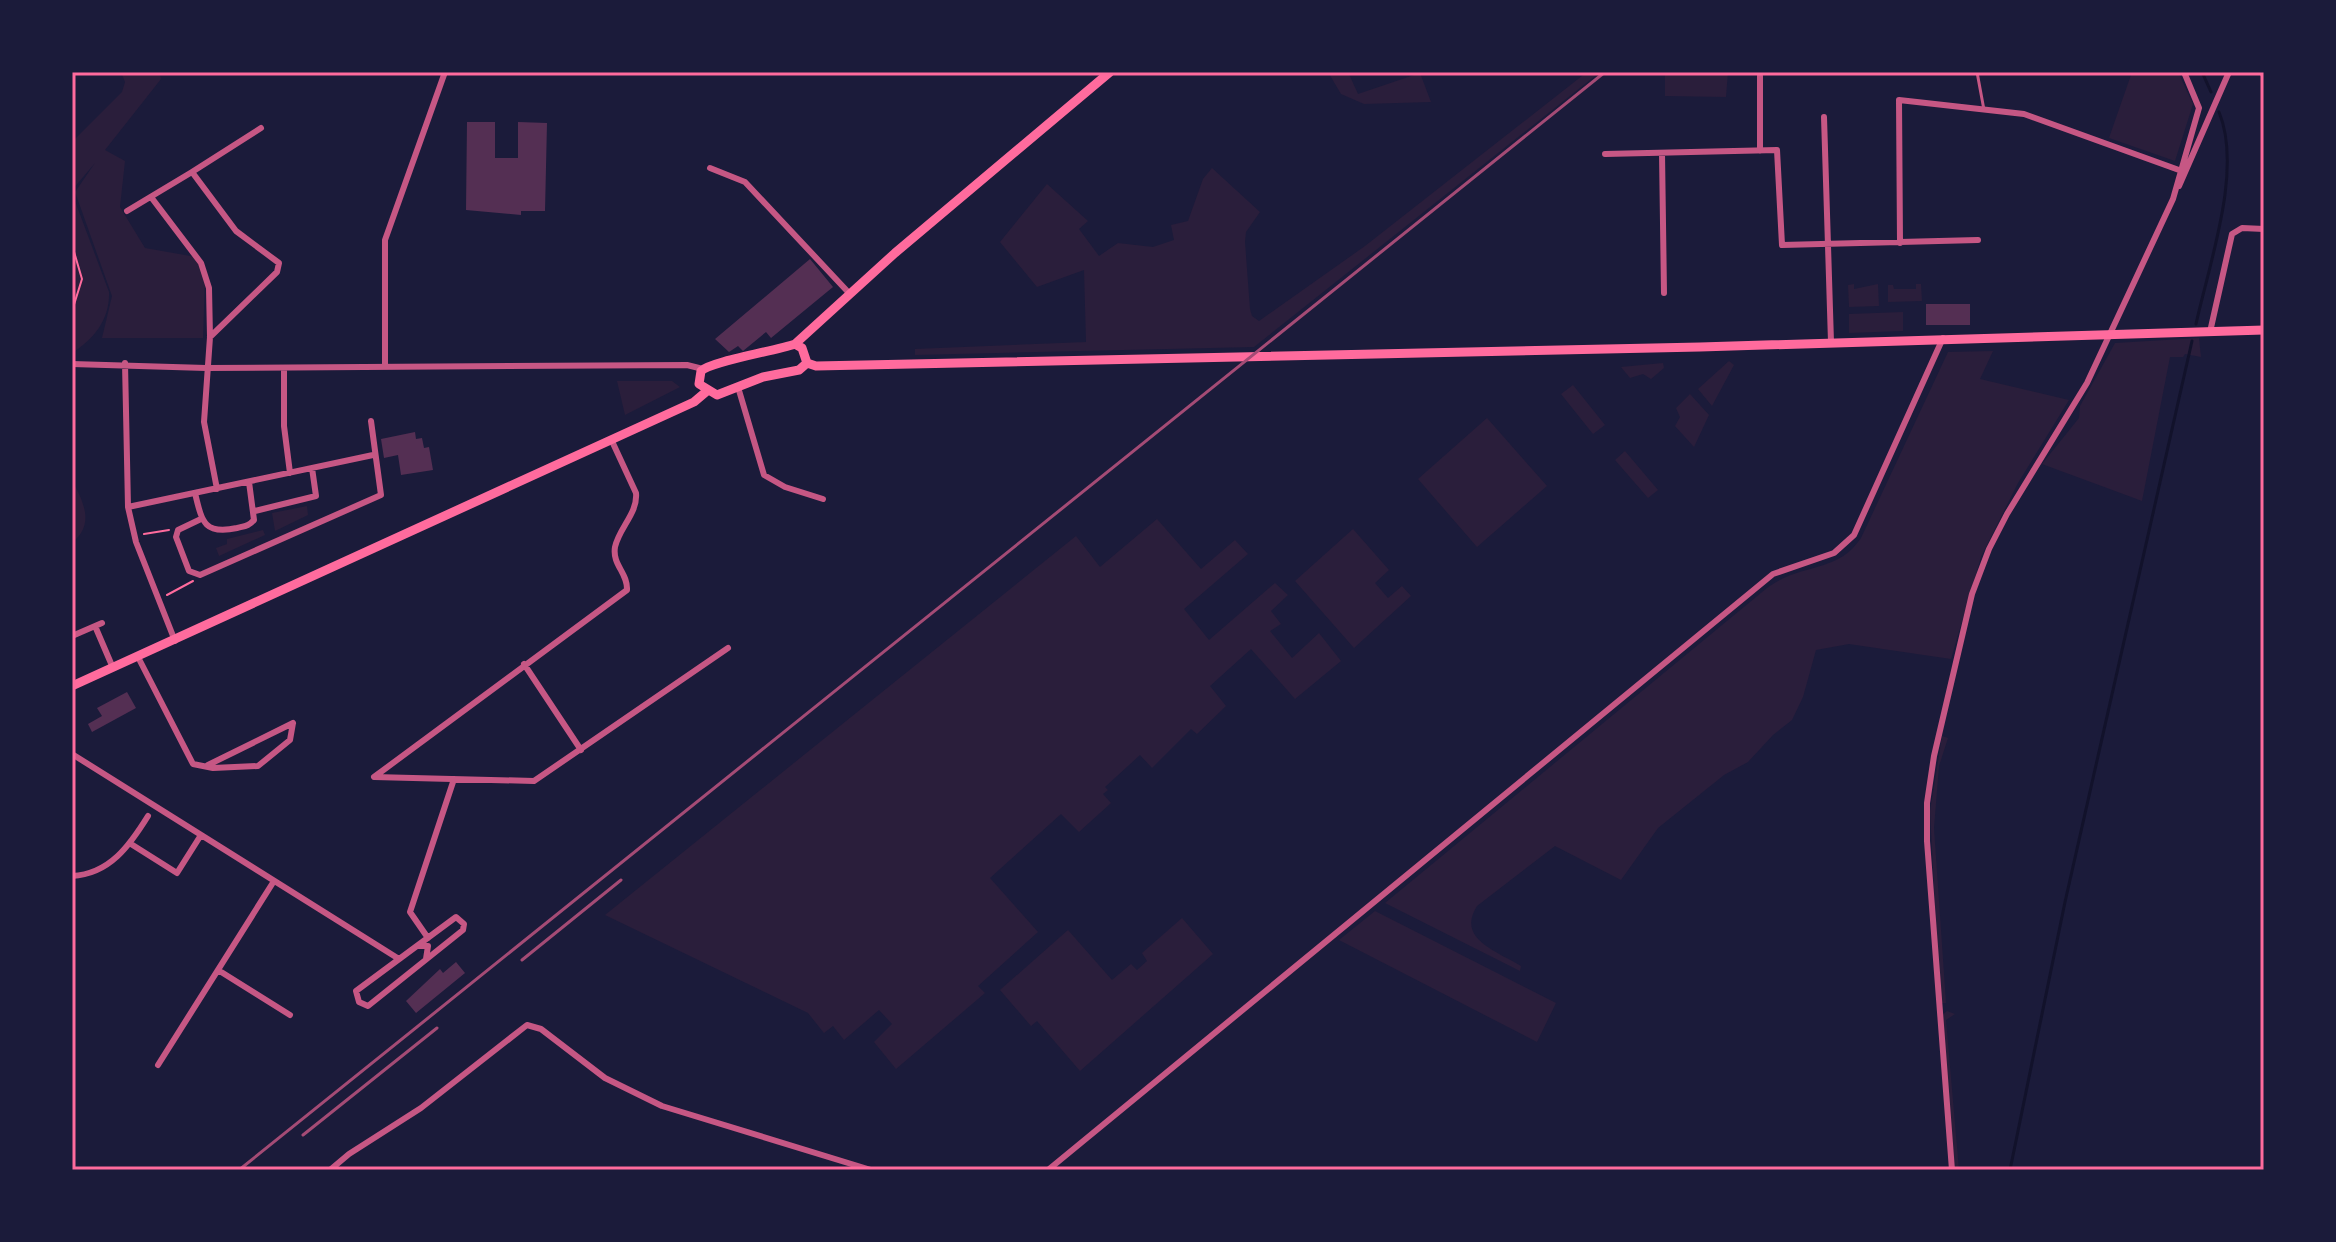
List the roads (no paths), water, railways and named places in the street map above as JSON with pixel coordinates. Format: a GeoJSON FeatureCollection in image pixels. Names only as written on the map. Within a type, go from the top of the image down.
{"type":"FeatureCollection","features":[{"type":"Feature","properties":{"kind":"main road"},"geometry":{"type":"LineString","coordinates":[[807,363],[799,370],[763,377],[717,395],[707,391],[698,378],[709,364],[748,358],[795,344],[849,293],[1110,72]]}},
{"type":"Feature","properties":{"kind":"main road"},"geometry":{"type":"LineString","coordinates":[[807,363],[816,366],[1086,361],[2264,330]]}},
{"type":"Feature","properties":{"kind":"main road"},"geometry":{"type":"LineString","coordinates":[[795,344],[802,348],[807,363]]}},
{"type":"Feature","properties":{"kind":"main road"},"geometry":{"type":"LineString","coordinates":[[72,686],[694,402],[707,391]]}},
{"type":"Feature","properties":{"kind":"street"},"geometry":{"type":"LineString","coordinates":[[385,367],[385,240],[445,72]]}},
{"type":"Feature","properties":{"kind":"street"},"geometry":{"type":"LineString","coordinates":[[2173,199],[2199,108],[2184,72]]}},
{"type":"Feature","properties":{"kind":"street"},"geometry":{"type":"LineString","coordinates":[[1952,1170],[1927,841],[1927,803],[1934,756],[1972,594],[1989,549],[2068,418],[2111,334],[2229,72]]}},
{"type":"Feature","properties":{"kind":"street"},"geometry":{"type":"LineString","coordinates":[[1760,76],[1760,151]]}},
{"type":"Feature","properties":{"kind":"street"},"geometry":{"type":"LineString","coordinates":[[1900,243],[1899,100],[2024,114],[2179,170]]}},
{"type":"Feature","properties":{"kind":"street"},"geometry":{"type":"LineString","coordinates":[[1824,117],[1831,342]]}},
{"type":"Feature","properties":{"kind":"street"},"geometry":{"type":"LineString","coordinates":[[127,211],[261,128]]}},
{"type":"Feature","properties":{"kind":"street"},"geometry":{"type":"LineString","coordinates":[[1605,154],[1777,150],[1782,245],[1978,240]]}},
{"type":"Feature","properties":{"kind":"street"},"geometry":{"type":"LineString","coordinates":[[1662,153],[1664,293]]}},
{"type":"Feature","properties":{"kind":"street"},"geometry":{"type":"LineString","coordinates":[[710,168],[745,182],[849,293]]}},
{"type":"Feature","properties":{"kind":"street"},"geometry":{"type":"LineString","coordinates":[[192,172],[236,231],[279,263],[277,272],[210,337]]}},
{"type":"Feature","properties":{"kind":"street"},"geometry":{"type":"LineString","coordinates":[[151,197],[201,263],[209,288],[210,337],[204,422],[217,489]]}},
{"type":"Feature","properties":{"kind":"street"},"geometry":{"type":"LineString","coordinates":[[2210,332],[2232,234],[2236,229],[2264,229]]}},
{"type":"Feature","properties":{"kind":"street"},"geometry":{"type":"LineString","coordinates":[[1048,1170],[1773,574],[1846,546],[1854,535],[1943,338]]}},
{"type":"Feature","properties":{"kind":"street"},"geometry":{"type":"LineString","coordinates":[[72,364],[125,363],[206,368],[687,365],[703,369]]}},
{"type":"Feature","properties":{"kind":"street"},"geometry":{"type":"LineString","coordinates":[[125,363],[128,507],[135,540],[175,641]]}},
{"type":"Feature","properties":{"kind":"street"},"geometry":{"type":"LineString","coordinates":[[284,368],[284,426],[290,473]]}},
{"type":"Feature","properties":{"kind":"street"},"geometry":{"type":"LineString","coordinates":[[738,387],[764,475],[785,487],[823,499]]}},
{"type":"Feature","properties":{"kind":"street"},"geometry":{"type":"LineString","coordinates":[[201,519],[178,530],[176,537],[189,571],[200,575],[381,495],[373,455],[371,421]]}},
{"type":"Feature","properties":{"kind":"street"},"geometry":{"type":"LineString","coordinates":[[611,439],[636,493],[637,502],[615,545],[614,561],[627,581],[627,590],[374,777],[534,781],[728,648]]}},
{"type":"Feature","properties":{"kind":"street"},"geometry":{"type":"LineString","coordinates":[[128,507],[373,455]]}},
{"type":"Feature","properties":{"kind":"street"},"geometry":{"type":"LineString","coordinates":[[255,511],[316,496],[312,468]]}},
{"type":"Feature","properties":{"kind":"street"},"geometry":{"type":"LineString","coordinates":[[195,493],[201,519],[208,526],[222,531],[250,525],[255,511],[249,482]]}},
{"type":"Feature","properties":{"kind":"street"},"geometry":{"type":"LineString","coordinates":[[72,636],[99,624],[113,668]]}},
{"type":"Feature","properties":{"kind":"street"},"geometry":{"type":"LineString","coordinates":[[138,657],[193,764],[213,768],[258,766],[290,740],[293,723],[208,765]]}},
{"type":"Feature","properties":{"kind":"street"},"geometry":{"type":"LineString","coordinates":[[524,664],[581,750]]}},
{"type":"Feature","properties":{"kind":"street"},"geometry":{"type":"LineString","coordinates":[[72,754],[399,959]]}},
{"type":"Feature","properties":{"kind":"street"},"geometry":{"type":"LineString","coordinates":[[428,938],[410,912],[454,779]]}},
{"type":"Feature","properties":{"kind":"street"},"geometry":{"type":"LineString","coordinates":[[72,876],[101,868],[131,844],[148,816]]}},
{"type":"Feature","properties":{"kind":"street"},"geometry":{"type":"LineString","coordinates":[[131,844],[177,873],[201,835]]}},
{"type":"Feature","properties":{"kind":"street"},"geometry":{"type":"LineString","coordinates":[[158,1065],[274,881]]}},
{"type":"Feature","properties":{"kind":"street"},"geometry":{"type":"LineString","coordinates":[[456,917],[464,924],[463,930],[368,1006],[359,1002],[356,991],[428,938],[456,917]]}},
{"type":"Feature","properties":{"kind":"street"},"geometry":{"type":"LineString","coordinates":[[417,946],[428,946],[426,959]]}},
{"type":"Feature","properties":{"kind":"street"},"geometry":{"type":"LineString","coordinates":[[389,967],[389,977],[400,980]]}},
{"type":"Feature","properties":{"kind":"street"},"geometry":{"type":"LineString","coordinates":[[218,970],[290,1015]]}},
{"type":"Feature","properties":{"kind":"street"},"geometry":{"type":"LineString","coordinates":[[330,1170],[349,1154],[421,1108],[527,1025],[541,1029],[605,1078],[662,1106],[871,1170]]}},
{"type":"Feature","properties":{"kind":"lane"},"geometry":{"type":"LineString","coordinates":[[1977,72],[1984,110]]}},
{"type":"Feature","properties":{"kind":"waterway"},"geometry":{"type":"LineString","coordinates":[[2202,72],[2211,92]]}},
{"type":"Feature","properties":{"kind":"waterway"},"geometry":{"type":"LineString","coordinates":[[2196,324],[2226,189],[2225,135],[2219,112]]}},
{"type":"Feature","properties":{"kind":"waterway"},"geometry":{"type":"LineString","coordinates":[[2010,1170],[2065,902],[2192,341]]}},
{"type":"Feature","properties":{"kind":"railway"},"geometry":{"type":"LineString","coordinates":[[239,1170],[1605,72]]}},
{"type":"Feature","properties":{"kind":"railway"},"geometry":{"type":"LineString","coordinates":[[522,960],[621,880]]}},
{"type":"Feature","properties":{"kind":"railway"},"geometry":{"type":"LineString","coordinates":[[303,1135],[437,1028]]}}]}
